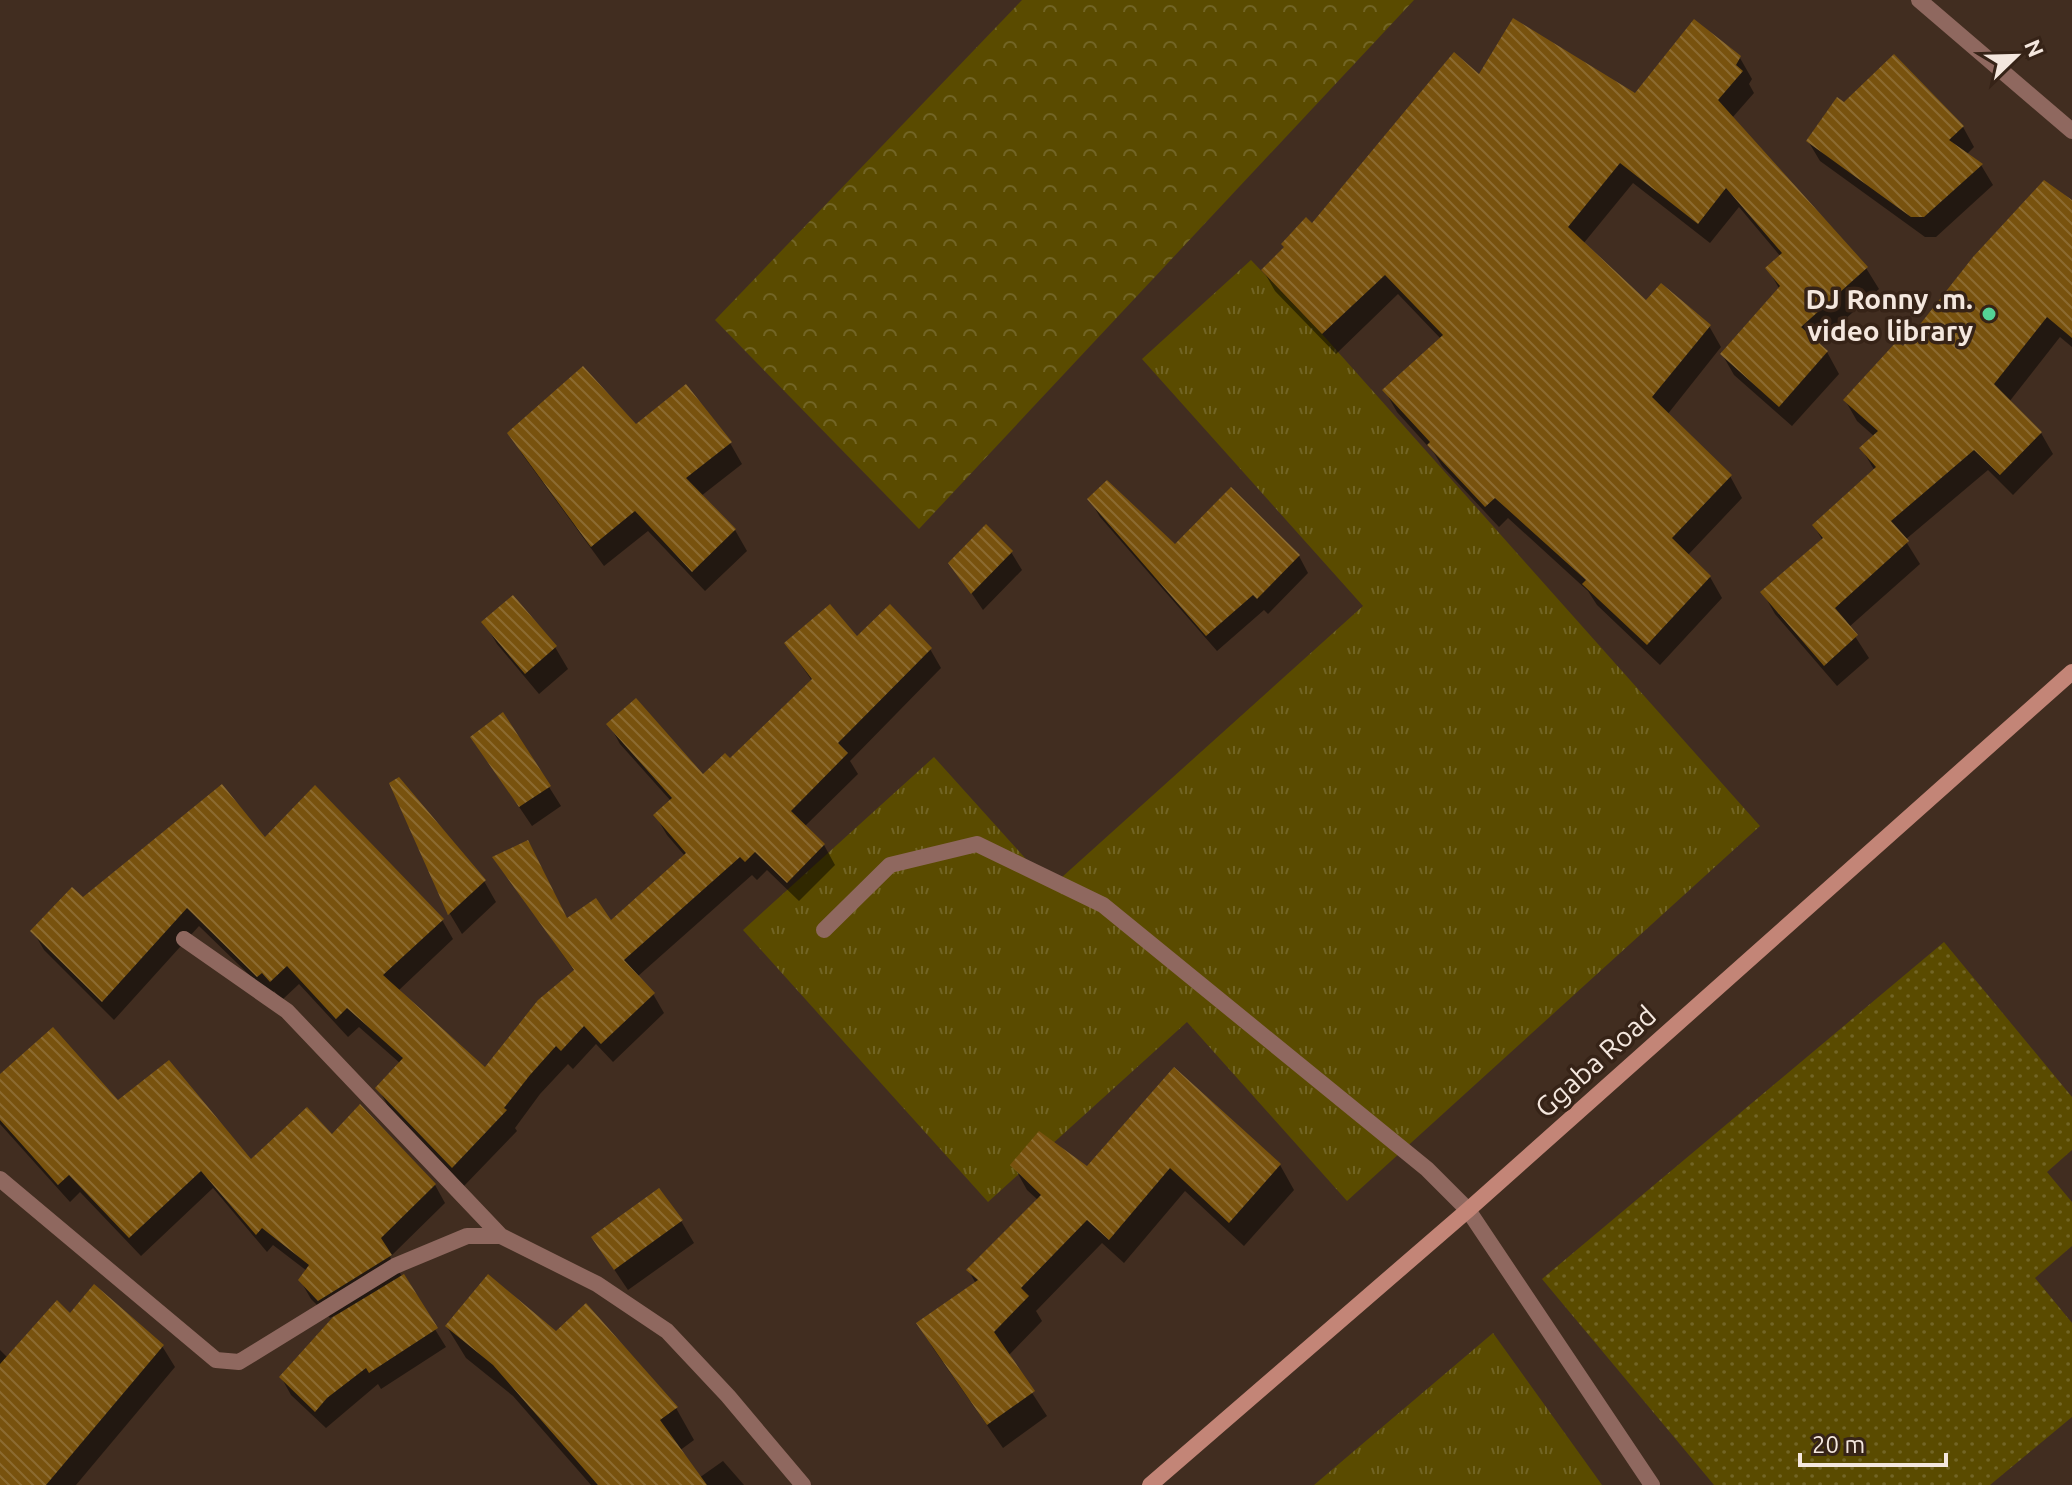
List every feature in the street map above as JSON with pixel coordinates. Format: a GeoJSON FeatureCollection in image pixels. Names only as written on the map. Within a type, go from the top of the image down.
{"type":"FeatureCollection","features":[{"type":"Feature","properties":{"kind":"main road","name":"Ggaba Road"},"geometry":{"type":"LineString","coordinates":[[1150,1485],[1468,1210],[2072,672]]}},
{"type":"Feature","properties":{"kind":"street"},"geometry":{"type":"LineString","coordinates":[[1919,0],[2072,131]]}},
{"type":"Feature","properties":{"kind":"street"},"geometry":{"type":"LineString","coordinates":[[824,930],[890,865],[977,844],[1103,905],[1427,1169],[1468,1210],[1652,1485]]}},
{"type":"Feature","properties":{"kind":"street"},"geometry":{"type":"LineString","coordinates":[[184,939],[287,1011],[501,1236],[597,1284],[667,1331],[728,1396],[803,1485]]}},
{"type":"Feature","properties":{"kind":"street"},"geometry":{"type":"LineString","coordinates":[[0,1179],[216,1360],[229,1362],[239,1362],[395,1266],[467,1236],[501,1236]]}},
{"type":"Feature","properties":{"kind":"green space"},"geometry":{"type":"Polygon","coordinates":[[[1022,0],[1414,0],[919,529],[715,320],[1022,0]]]}},
{"type":"Feature","properties":{"kind":"green space"},"geometry":{"type":"Polygon","coordinates":[[[1251,260],[1322,334],[1760,826],[1347,1201],[1187,1022],[988,1202],[743,930],[934,757],[1051,887],[1363,606],[1142,359],[1251,260]]]}},
{"type":"Feature","properties":{"kind":"green space"},"geometry":{"type":"Polygon","coordinates":[[[1944,942],[2072,1097],[2072,1150],[2047,1172],[2072,1202],[2072,1246],[2035,1278],[2072,1323],[2072,1417],[1990,1485],[1714,1485],[1542,1279],[1944,942]]]}},
{"type":"Feature","properties":{"kind":"green space"},"geometry":{"type":"Polygon","coordinates":[[[1493,1333],[1602,1485],[1314,1485],[1493,1333]]]}},
{"type":"Feature","properties":{"kind":"building"},"geometry":{"type":"Polygon","coordinates":[[[1513,18],[1635,93],[1694,19],[1741,56],[1736,65],[1743,71],[1718,100],[1868,267],[1801,327],[1828,351],[1779,407],[1720,354],[1780,286],[1765,268],[1782,253],[1726,188],[1698,224],[1620,163],[1568,227],[1646,300],[1661,283],[1711,325],[1652,397],[1732,475],[1672,538],[1711,576],[1647,645],[1582,584],[1586,580],[1495,498],[1485,507],[1427,445],[1430,442],[1382,390],[1443,335],[1385,275],[1322,334],[1261,270],[1284,247],[1281,244],[1306,217],[1312,223],[1454,52],[1479,74],[1513,18]]]}},
{"type":"Feature","properties":{"kind":"building"},"geometry":{"type":"Polygon","coordinates":[[[1894,54],[1964,126],[1949,140],[1983,164],[1924,217],[1911,217],[1806,141],[1837,97],[1844,102],[1894,54]]]}},
{"type":"Feature","properties":{"kind":"building"},"geometry":{"type":"Polygon","coordinates":[[[2044,180],[2072,200],[2072,338],[2047,317],[1994,384],[2042,432],[2000,475],[1974,450],[1891,521],[1909,541],[1835,608],[1858,635],[1824,666],[1760,592],[1823,538],[1812,525],[1876,467],[1859,448],[1878,431],[1843,400],[1897,341],[1903,346],[1973,257],[2044,180]]]}},
{"type":"Feature","properties":{"kind":"building"},"geometry":{"type":"Polygon","coordinates":[[[583,366],[636,424],[686,384],[732,442],[686,478],[736,529],[692,572],[635,511],[591,547],[507,433],[583,366]]]}},
{"type":"Feature","properties":{"kind":"building"},"geometry":{"type":"Polygon","coordinates":[[[1107,480],[1175,544],[1231,487],[1300,555],[1257,599],[1253,595],[1206,636],[1087,499],[1107,480]]]}},
{"type":"Feature","properties":{"kind":"building"},"geometry":{"type":"Polygon","coordinates":[[[986,524],[1013,551],[971,594],[948,563],[986,524]]]}},
{"type":"Feature","properties":{"kind":"building"},"geometry":{"type":"Polygon","coordinates":[[[513,595],[557,646],[525,674],[481,622],[513,595]]]}},
{"type":"Feature","properties":{"kind":"building"},"geometry":{"type":"Polygon","coordinates":[[[830,604],[857,636],[890,604],[932,648],[838,743],[848,753],[791,811],[825,844],[787,883],[755,852],[745,862],[740,857],[624,960],[655,993],[601,1044],[584,1026],[561,1051],[556,1046],[504,1108],[507,1110],[452,1168],[375,1088],[403,1058],[347,1008],[336,1019],[287,966],[270,982],[262,973],[257,977],[187,908],[102,1002],[30,931],[72,887],[83,897],[222,784],[265,837],[315,785],[444,919],[383,975],[485,1067],[538,1000],[574,970],[492,857],[528,840],[567,918],[596,898],[611,920],[686,853],[653,815],[672,798],[606,724],[636,698],[703,774],[725,753],[730,758],[812,679],[784,643],[830,604]]]}},
{"type":"Feature","properties":{"kind":"building"},"geometry":{"type":"Polygon","coordinates":[[[503,712],[551,786],[519,807],[470,737],[503,712]]]}},
{"type":"Feature","properties":{"kind":"building"},"geometry":{"type":"Polygon","coordinates":[[[399,777],[486,880],[448,915],[389,783],[399,777]]]}},
{"type":"Feature","properties":{"kind":"building"},"geometry":{"type":"Polygon","coordinates":[[[53,1027],[118,1100],[169,1060],[251,1159],[307,1107],[332,1134],[360,1104],[436,1184],[381,1238],[392,1255],[318,1301],[298,1280],[309,1265],[262,1228],[256,1235],[201,1171],[129,1238],[69,1175],[58,1185],[0,1120],[0,1074],[53,1027]]]}},
{"type":"Feature","properties":{"kind":"building"},"geometry":{"type":"Polygon","coordinates":[[[1174,1067],[1281,1164],[1229,1223],[1170,1168],[1109,1240],[1087,1220],[1021,1288],[1029,1296],[994,1332],[1035,1391],[987,1425],[916,1323],[978,1280],[966,1270],[1041,1195],[1010,1165],[1039,1131],[1087,1166],[1174,1067]]]}},
{"type":"Feature","properties":{"kind":"building"},"geometry":{"type":"Polygon","coordinates":[[[659,1188],[683,1220],[614,1270],[591,1237],[659,1188]]]}},
{"type":"Feature","properties":{"kind":"building"},"geometry":{"type":"Polygon","coordinates":[[[404,1274],[438,1328],[369,1373],[366,1368],[327,1398],[315,1412],[279,1377],[333,1317],[404,1274]]]}},
{"type":"Feature","properties":{"kind":"building"},"geometry":{"type":"Polygon","coordinates":[[[488,1274],[556,1331],[586,1303],[678,1407],[660,1420],[707,1485],[598,1485],[493,1365],[445,1326],[488,1274]]]}},
{"type":"Feature","properties":{"kind":"building"},"geometry":{"type":"Polygon","coordinates":[[[94,1284],[164,1345],[46,1485],[0,1485],[0,1364],[57,1300],[70,1313],[94,1284]]]}},
{"type":"Feature","properties":{"kind":"place","name":"DJ Ronny .m. video library"},"geometry":{"type":"Point","coordinates":[1989,314]}}]}
